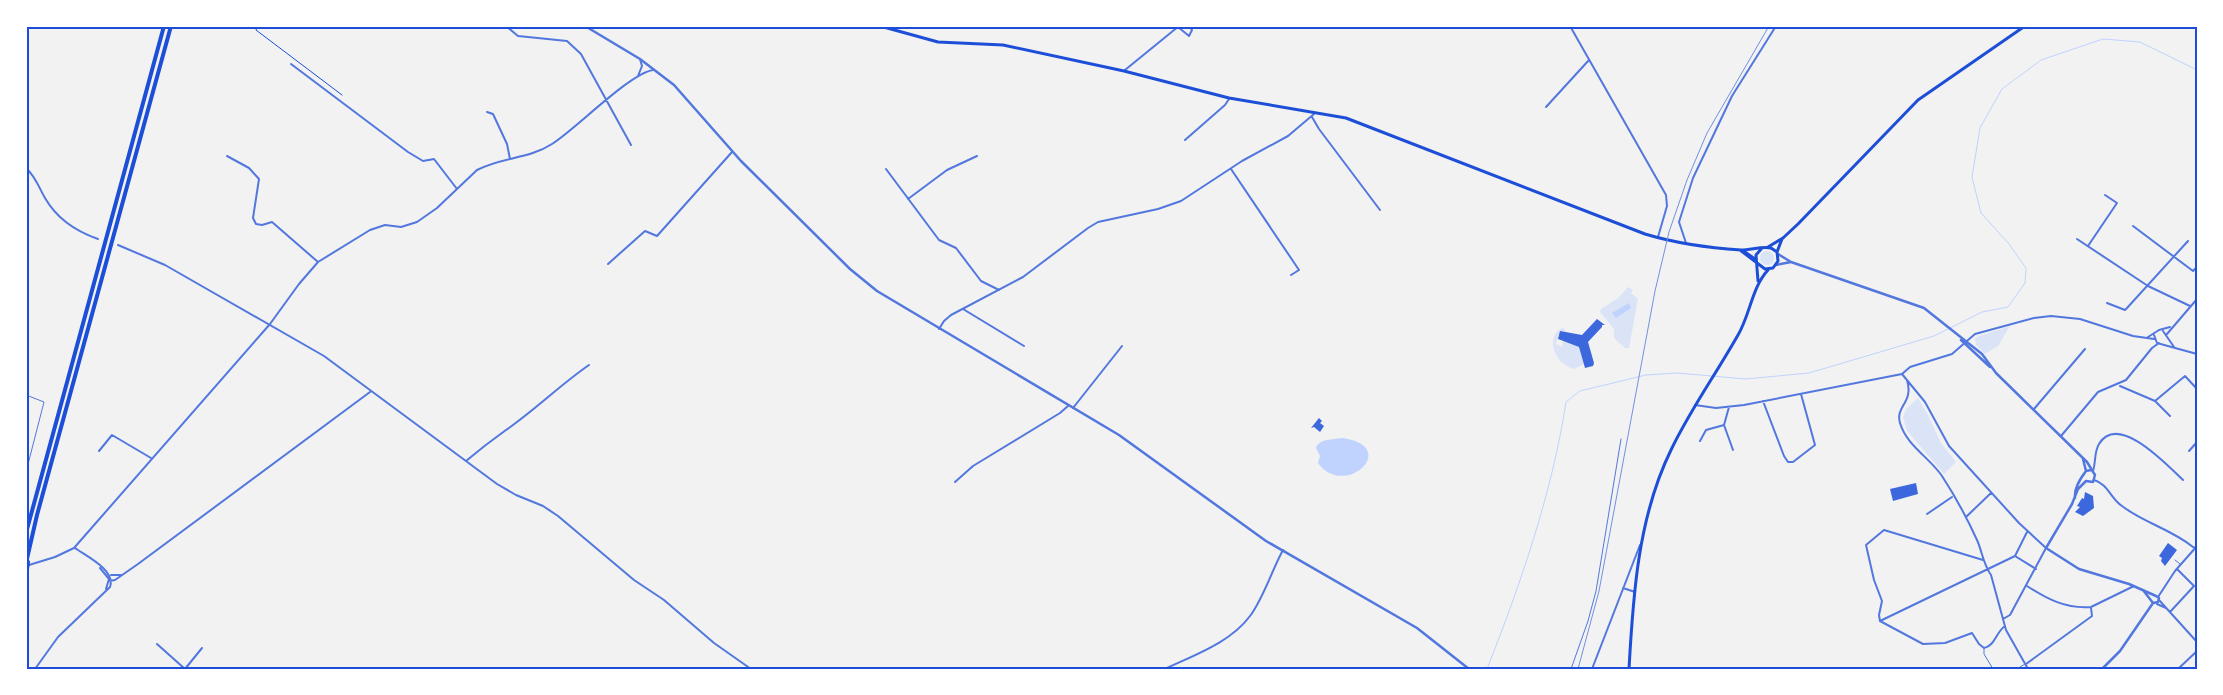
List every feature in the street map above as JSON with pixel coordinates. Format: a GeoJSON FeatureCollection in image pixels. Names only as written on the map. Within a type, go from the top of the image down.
{"type":"FeatureCollection","features":[{"type":"Feature","properties":{"kind":"highway"},"geometry":{"type":"LineString","coordinates":[[26,533],[164,26]]}},
{"type":"Feature","properties":{"kind":"highway"},"geometry":{"type":"LineString","coordinates":[[26,577],[30,547],[171,26]]}},
{"type":"Feature","properties":{"kind":"main road"},"geometry":{"type":"LineString","coordinates":[[880,26],[938,42],[1003,45],[1124,71],[1229,98],[1346,118],[1600,217],[1658,237],[1686,243],[1741,250],[1765,247],[1777,253]]}},
{"type":"Feature","properties":{"kind":"main road"},"geometry":{"type":"LineString","coordinates":[[1756,292],[1769,269],[1776,265],[1777,247],[1782,238],[1918,100],[2025,26]]}},
{"type":"Feature","properties":{"kind":"main road"},"geometry":{"type":"LineString","coordinates":[[1629,669],[1635,592],[1644,535],[1660,475],[1670,451],[1695,405],[1741,330],[1759,280],[1756,260],[1758,251],[1782,238]]}},
{"type":"Feature","properties":{"kind":"main road"},"geometry":{"type":"LineString","coordinates":[[1741,250],[1756,260]]}},
{"type":"Feature","properties":{"kind":"main road"},"geometry":{"type":"LineString","coordinates":[[1741,250],[1758,265],[1769,269]]}},
{"type":"Feature","properties":{"kind":"street"},"geometry":{"type":"LineString","coordinates":[[506,26],[518,36],[567,41],[581,54],[631,145]]}},
{"type":"Feature","properties":{"kind":"street"},"geometry":{"type":"LineString","coordinates":[[585,26],[640,58],[687,98],[732,152],[850,269],[877,291],[1139,449],[1256,534],[1417,628],[1468,669]]}},
{"type":"Feature","properties":{"kind":"street"},"geometry":{"type":"LineString","coordinates":[[900,32],[902,26]]}},
{"type":"Feature","properties":{"kind":"street"},"geometry":{"type":"LineString","coordinates":[[1124,71],[1178,27],[1189,36],[1192,30],[1188,26]]}},
{"type":"Feature","properties":{"kind":"street"},"geometry":{"type":"LineString","coordinates":[[1570,26],[1666,194],[1667,206],[1658,237]]}},
{"type":"Feature","properties":{"kind":"street"},"geometry":{"type":"LineString","coordinates":[[1686,243],[1679,222],[1693,178],[1732,96],[1776,26]]}},
{"type":"Feature","properties":{"kind":"street"},"geometry":{"type":"LineString","coordinates":[[638,76],[642,66],[640,58]]}},
{"type":"Feature","properties":{"kind":"street"},"geometry":{"type":"LineString","coordinates":[[1546,107],[1589,60]]}},
{"type":"Feature","properties":{"kind":"street"},"geometry":{"type":"LineString","coordinates":[[290,64],[408,152],[423,161],[434,159],[458,190]]}},
{"type":"Feature","properties":{"kind":"street"},"geometry":{"type":"LineString","coordinates":[[27,562],[55,557],[74,548],[270,324],[299,284],[318,262],[337,248],[370,230],[385,225],[401,227],[417,222],[437,208],[478,170],[494,162],[530,155],[551,145],[570,132],[638,76],[655,70]]}},
{"type":"Feature","properties":{"kind":"street"},"geometry":{"type":"LineString","coordinates":[[1185,140],[1225,105],[1229,98]]}},
{"type":"Feature","properties":{"kind":"street"},"geometry":{"type":"LineString","coordinates":[[486,112],[494,114],[507,144],[510,159]]}},
{"type":"Feature","properties":{"kind":"street"},"geometry":{"type":"LineString","coordinates":[[938,329],[944,321],[963,309],[1023,277],[1098,222],[1170,206],[1288,136],[1312,117],[1315,112]]}},
{"type":"Feature","properties":{"kind":"street"},"geometry":{"type":"LineString","coordinates":[[1312,117],[1319,130],[1380,210]]}},
{"type":"Feature","properties":{"kind":"street"},"geometry":{"type":"LineString","coordinates":[[608,264],[645,231],[657,236],[732,152]]}},
{"type":"Feature","properties":{"kind":"street"},"geometry":{"type":"LineString","coordinates":[[227,156],[249,168],[259,179],[253,218],[256,224],[262,225],[272,222],[318,262]]}},
{"type":"Feature","properties":{"kind":"street"},"geometry":{"type":"LineString","coordinates":[[908,199],[947,170],[977,156]]}},
{"type":"Feature","properties":{"kind":"street"},"geometry":{"type":"LineString","coordinates":[[26,168],[32,173],[46,200],[64,222],[74,229],[98,239]]}},
{"type":"Feature","properties":{"kind":"street"},"geometry":{"type":"LineString","coordinates":[[886,168],[939,240],[956,248],[981,281],[999,290]]}},
{"type":"Feature","properties":{"kind":"street"},"geometry":{"type":"LineString","coordinates":[[1231,169],[1299,270],[1292,275]]}},
{"type":"Feature","properties":{"kind":"street"},"geometry":{"type":"LineString","coordinates":[[2088,246],[2118,204],[2105,195]]}},
{"type":"Feature","properties":{"kind":"street"},"geometry":{"type":"LineString","coordinates":[[2133,226],[2193,271],[2197,267]]}},
{"type":"Feature","properties":{"kind":"street"},"geometry":{"type":"LineString","coordinates":[[2078,240],[2148,286],[2190,306]]}},
{"type":"Feature","properties":{"kind":"street"},"geometry":{"type":"LineString","coordinates":[[2107,303],[2125,310],[2188,241]]}},
{"type":"Feature","properties":{"kind":"street"},"geometry":{"type":"LineString","coordinates":[[118,245],[165,265],[324,356],[370,392],[506,490],[543,506],[558,516],[634,580],[664,600],[714,643],[751,669]]}},
{"type":"Feature","properties":{"kind":"street"},"geometry":{"type":"LineString","coordinates":[[1777,253],[1792,262],[1924,308],[1982,354],[1996,372],[2082,458],[2096,475],[2094,480]]}},
{"type":"Feature","properties":{"kind":"street"},"geometry":{"type":"LineString","coordinates":[[1776,265],[1792,262]]}},
{"type":"Feature","properties":{"kind":"street"},"geometry":{"type":"LineString","coordinates":[[2162,344],[2172,326],[2197,299]]}},
{"type":"Feature","properties":{"kind":"street"},"geometry":{"type":"LineString","coordinates":[[963,309],[1024,346]]}},
{"type":"Feature","properties":{"kind":"street"},"geometry":{"type":"LineString","coordinates":[[1695,405],[1710,408],[1763,401],[1902,374],[1910,367],[1952,354],[1974,334],[2021,320],[2051,316],[2080,319],[2133,336],[2147,337],[2159,344]]}},
{"type":"Feature","properties":{"kind":"street"},"geometry":{"type":"LineString","coordinates":[[2147,337],[2154,335],[2159,330],[2163,331],[2172,326]]}},
{"type":"Feature","properties":{"kind":"street"},"geometry":{"type":"LineString","coordinates":[[2163,331],[2174,347]]}},
{"type":"Feature","properties":{"kind":"street"},"geometry":{"type":"LineString","coordinates":[[2152,348],[2154,335]]}},
{"type":"Feature","properties":{"kind":"street"},"geometry":{"type":"LineString","coordinates":[[2061,436],[2098,392],[2105,388],[2119,385],[2126,380],[2152,348],[2162,344],[2197,354]]}},
{"type":"Feature","properties":{"kind":"street"},"geometry":{"type":"LineString","coordinates":[[1073,408],[1122,346]]}},
{"type":"Feature","properties":{"kind":"street"},"geometry":{"type":"LineString","coordinates":[[2034,409],[2085,349]]}},
{"type":"Feature","properties":{"kind":"street"},"geometry":{"type":"LineString","coordinates":[[466,462],[492,438],[506,430],[589,364]]}},
{"type":"Feature","properties":{"kind":"street"},"geometry":{"type":"LineString","coordinates":[[1902,374],[1925,402],[1949,446],[2027,532],[2046,548],[2079,569],[2134,586],[2157,597],[2197,642]]}},
{"type":"Feature","properties":{"kind":"street"},"geometry":{"type":"LineString","coordinates":[[2155,401],[2185,376],[2197,389]]}},
{"type":"Feature","properties":{"kind":"street"},"geometry":{"type":"LineString","coordinates":[[1907,380],[1910,390],[1900,414],[1901,427],[1908,440],[1941,475],[1966,517],[1981,548],[1983,560],[1991,575],[2005,626],[2028,669]]}},
{"type":"Feature","properties":{"kind":"street"},"geometry":{"type":"LineString","coordinates":[[2119,385],[2124,389],[2155,401],[2170,416]]}},
{"type":"Feature","properties":{"kind":"street"},"geometry":{"type":"LineString","coordinates":[[110,581],[230,497],[370,392]]}},
{"type":"Feature","properties":{"kind":"street"},"geometry":{"type":"LineString","coordinates":[[1763,401],[1784,456],[1788,462],[1793,462],[1815,446],[1801,394]]}},
{"type":"Feature","properties":{"kind":"street"},"geometry":{"type":"LineString","coordinates":[[955,482],[974,466],[1060,413],[1068,406]]}},
{"type":"Feature","properties":{"kind":"street"},"geometry":{"type":"LineString","coordinates":[[1729,406],[1724,425],[1733,450]]}},
{"type":"Feature","properties":{"kind":"street"},"geometry":{"type":"LineString","coordinates":[[1700,441],[1706,430],[1724,425]]}},
{"type":"Feature","properties":{"kind":"street"},"geometry":{"type":"LineString","coordinates":[[2092,471],[2098,445],[2107,436],[2114,433],[2124,434],[2163,461],[2183,480]]}},
{"type":"Feature","properties":{"kind":"street"},"geometry":{"type":"LineString","coordinates":[[99,451],[112,435],[151,458]]}},
{"type":"Feature","properties":{"kind":"street"},"geometry":{"type":"LineString","coordinates":[[2189,451],[2197,442]]}},
{"type":"Feature","properties":{"kind":"street"},"geometry":{"type":"LineString","coordinates":[[2082,458],[2086,482]]}},
{"type":"Feature","properties":{"kind":"street"},"geometry":{"type":"LineString","coordinates":[[2075,499],[2075,488],[2085,473],[2092,471]]}},
{"type":"Feature","properties":{"kind":"street"},"geometry":{"type":"LineString","coordinates":[[2004,619],[2010,615],[2027,586],[2046,548],[2075,499],[2078,490],[2086,482],[2094,480],[2103,484],[2116,502],[2128,511],[2196,547],[2176,570],[2120,651],[2102,669]]}},
{"type":"Feature","properties":{"kind":"street"},"geometry":{"type":"LineString","coordinates":[[1966,517],[1991,493]]}},
{"type":"Feature","properties":{"kind":"street"},"geometry":{"type":"LineString","coordinates":[[1927,514],[1953,497]]}},
{"type":"Feature","properties":{"kind":"street"},"geometry":{"type":"LineString","coordinates":[[1880,621],[1879,615],[1882,600],[1874,580],[1866,545],[1884,530],[1983,560]]}},
{"type":"Feature","properties":{"kind":"street"},"geometry":{"type":"LineString","coordinates":[[1880,621],[2015,556],[2027,532]]}},
{"type":"Feature","properties":{"kind":"street"},"geometry":{"type":"LineString","coordinates":[[1592,669],[1644,535]]}},
{"type":"Feature","properties":{"kind":"street"},"geometry":{"type":"LineString","coordinates":[[35,669],[58,637],[110,587],[109,576],[94,561],[74,548]]}},
{"type":"Feature","properties":{"kind":"street"},"geometry":{"type":"LineString","coordinates":[[1165,669],[1222,640],[1242,626],[1251,615],[1283,550]]}},
{"type":"Feature","properties":{"kind":"street"},"geometry":{"type":"LineString","coordinates":[[2015,556],[2036,569]]}},
{"type":"Feature","properties":{"kind":"street"},"geometry":{"type":"LineString","coordinates":[[2170,612],[2194,586],[2176,570]]}},
{"type":"Feature","properties":{"kind":"street"},"geometry":{"type":"LineString","coordinates":[[109,576],[121,575]]}},
{"type":"Feature","properties":{"kind":"street"},"geometry":{"type":"LineString","coordinates":[[2027,586],[2057,604],[2091,607],[2134,586]]}},
{"type":"Feature","properties":{"kind":"street"},"geometry":{"type":"LineString","coordinates":[[1623,588],[1635,592]]}},
{"type":"Feature","properties":{"kind":"street"},"geometry":{"type":"LineString","coordinates":[[2143,590],[2153,603],[2166,608]]}},
{"type":"Feature","properties":{"kind":"street"},"geometry":{"type":"LineString","coordinates":[[2153,603],[2157,597]]}},
{"type":"Feature","properties":{"kind":"street"},"geometry":{"type":"LineString","coordinates":[[2026,664],[2092,616],[2091,607]]}},
{"type":"Feature","properties":{"kind":"street"},"geometry":{"type":"LineString","coordinates":[[1880,621],[1923,644],[1945,643],[1972,633],[1984,648],[1991,646],[2000,630],[2005,626]]}},
{"type":"Feature","properties":{"kind":"street"},"geometry":{"type":"LineString","coordinates":[[157,644],[185,669],[202,648]]}},
{"type":"Feature","properties":{"kind":"street"},"geometry":{"type":"LineString","coordinates":[[2178,669],[2197,651]]}},
{"type":"Feature","properties":{"kind":"lane"},"geometry":{"type":"LineString","coordinates":[[26,396],[44,402],[26,472]]}},
{"type":"Feature","properties":{"kind":"lane"},"geometry":{"type":"LineString","coordinates":[[1571,669],[1588,621],[1596,591],[1621,439]]}},
{"type":"Feature","properties":{"kind":"lane"},"geometry":{"type":"LineString","coordinates":[[2175,560],[2181,564]]}},
{"type":"Feature","properties":{"kind":"lane"},"geometry":{"type":"LineString","coordinates":[[1984,648],[1984,654],[1993,669]]}},
{"type":"Feature","properties":{"kind":"lane"},"geometry":{"type":"LineString","coordinates":[[2017,669],[2026,664]]}},
{"type":"Feature","properties":{"kind":"path"},"geometry":{"type":"LineString","coordinates":[[257,26],[256,30],[342,95]]}},
{"type":"Feature","properties":{"kind":"shaded area"},"geometry":{"type":"Polygon","coordinates":[[[1764,251],[1770,251],[1774,258],[1770,265],[1764,265],[1760,261],[1760,255],[1764,251]]]}},
{"type":"Feature","properties":{"kind":"shaded area"},"geometry":{"type":"Polygon","coordinates":[[[1628,287],[1633,290],[1631,293],[1638,299],[1629,348],[1625,348],[1614,338],[1614,329],[1600,312],[1601,309],[1618,298],[1628,287]]]}},
{"type":"Feature","properties":{"kind":"shaded area"},"geometry":{"type":"Polygon","coordinates":[[[2010,326],[1998,346],[1985,354],[1976,345],[1975,338],[2010,326]]]}},
{"type":"Feature","properties":{"kind":"shaded area"},"geometry":{"type":"Polygon","coordinates":[[[1564,327],[1565,332],[1560,331],[1556,344],[1562,347],[1563,341],[1579,347],[1584,364],[1574,369],[1561,362],[1554,350],[1554,337],[1558,331],[1564,327]]]}},
{"type":"Feature","properties":{"kind":"shaded area"},"geometry":{"type":"Polygon","coordinates":[[[1918,398],[1941,443],[1956,462],[1944,474],[1907,431],[1903,417],[1906,409],[1918,398]]]}},
{"type":"Feature","properties":{"kind":"water"},"geometry":{"type":"Polygon","coordinates":[[[1629,303],[1631,308],[1616,318],[1612,313],[1629,303]]]}},
{"type":"Feature","properties":{"kind":"water"},"geometry":{"type":"Polygon","coordinates":[[[1342,438],[1359,443],[1367,450],[1368,459],[1363,467],[1353,473],[1342,476],[1329,473],[1318,463],[1320,456],[1316,448],[1320,442],[1342,438]]]}},
{"type":"Feature","properties":{"kind":"building"},"geometry":{"type":"Polygon","coordinates":[[[1597,319],[1605,325],[1602,325],[1588,342],[1594,363],[1593,366],[1585,368],[1579,347],[1558,339],[1560,331],[1582,335],[1597,319]]]}},
{"type":"Feature","properties":{"kind":"building"},"geometry":{"type":"Polygon","coordinates":[[[1319,418],[1322,421],[1320,423],[1324,426],[1320,432],[1314,427],[1311,428],[1319,418]]]}},
{"type":"Feature","properties":{"kind":"building"},"geometry":{"type":"Polygon","coordinates":[[[1916,483],[1918,494],[1893,501],[1890,489],[1916,483]]]}},
{"type":"Feature","properties":{"kind":"building"},"geometry":{"type":"Polygon","coordinates":[[[2085,492],[2093,496],[2094,508],[2083,516],[2075,512],[2080,507],[2077,506],[2082,498],[2084,499],[2085,492]]]}},
{"type":"Feature","properties":{"kind":"building"},"geometry":{"type":"Polygon","coordinates":[[[2168,543],[2177,550],[2165,566],[2161,561],[2162,558],[2159,556],[2168,543]]]}},
{"type":"Feature","properties":{"kind":"waterway"},"geometry":{"type":"LineString","coordinates":[[1487,669],[1512,604],[1544,504],[1553,470],[1566,402],[1580,391],[1646,375],[1677,373],[1746,379],[1809,373],[1934,336],[1982,312],[2008,307],[2025,283],[2026,268],[2009,244],[1981,213],[1972,177],[1980,128],[2002,89],[2041,60],[2103,39],[2140,42],[2197,70]]}},
{"type":"Feature","properties":{"kind":"railway"},"geometry":{"type":"LineString","coordinates":[[1578,669],[1599,591],[1655,291],[1669,232],[1687,180],[1707,133],[1769,26]]}}]}
